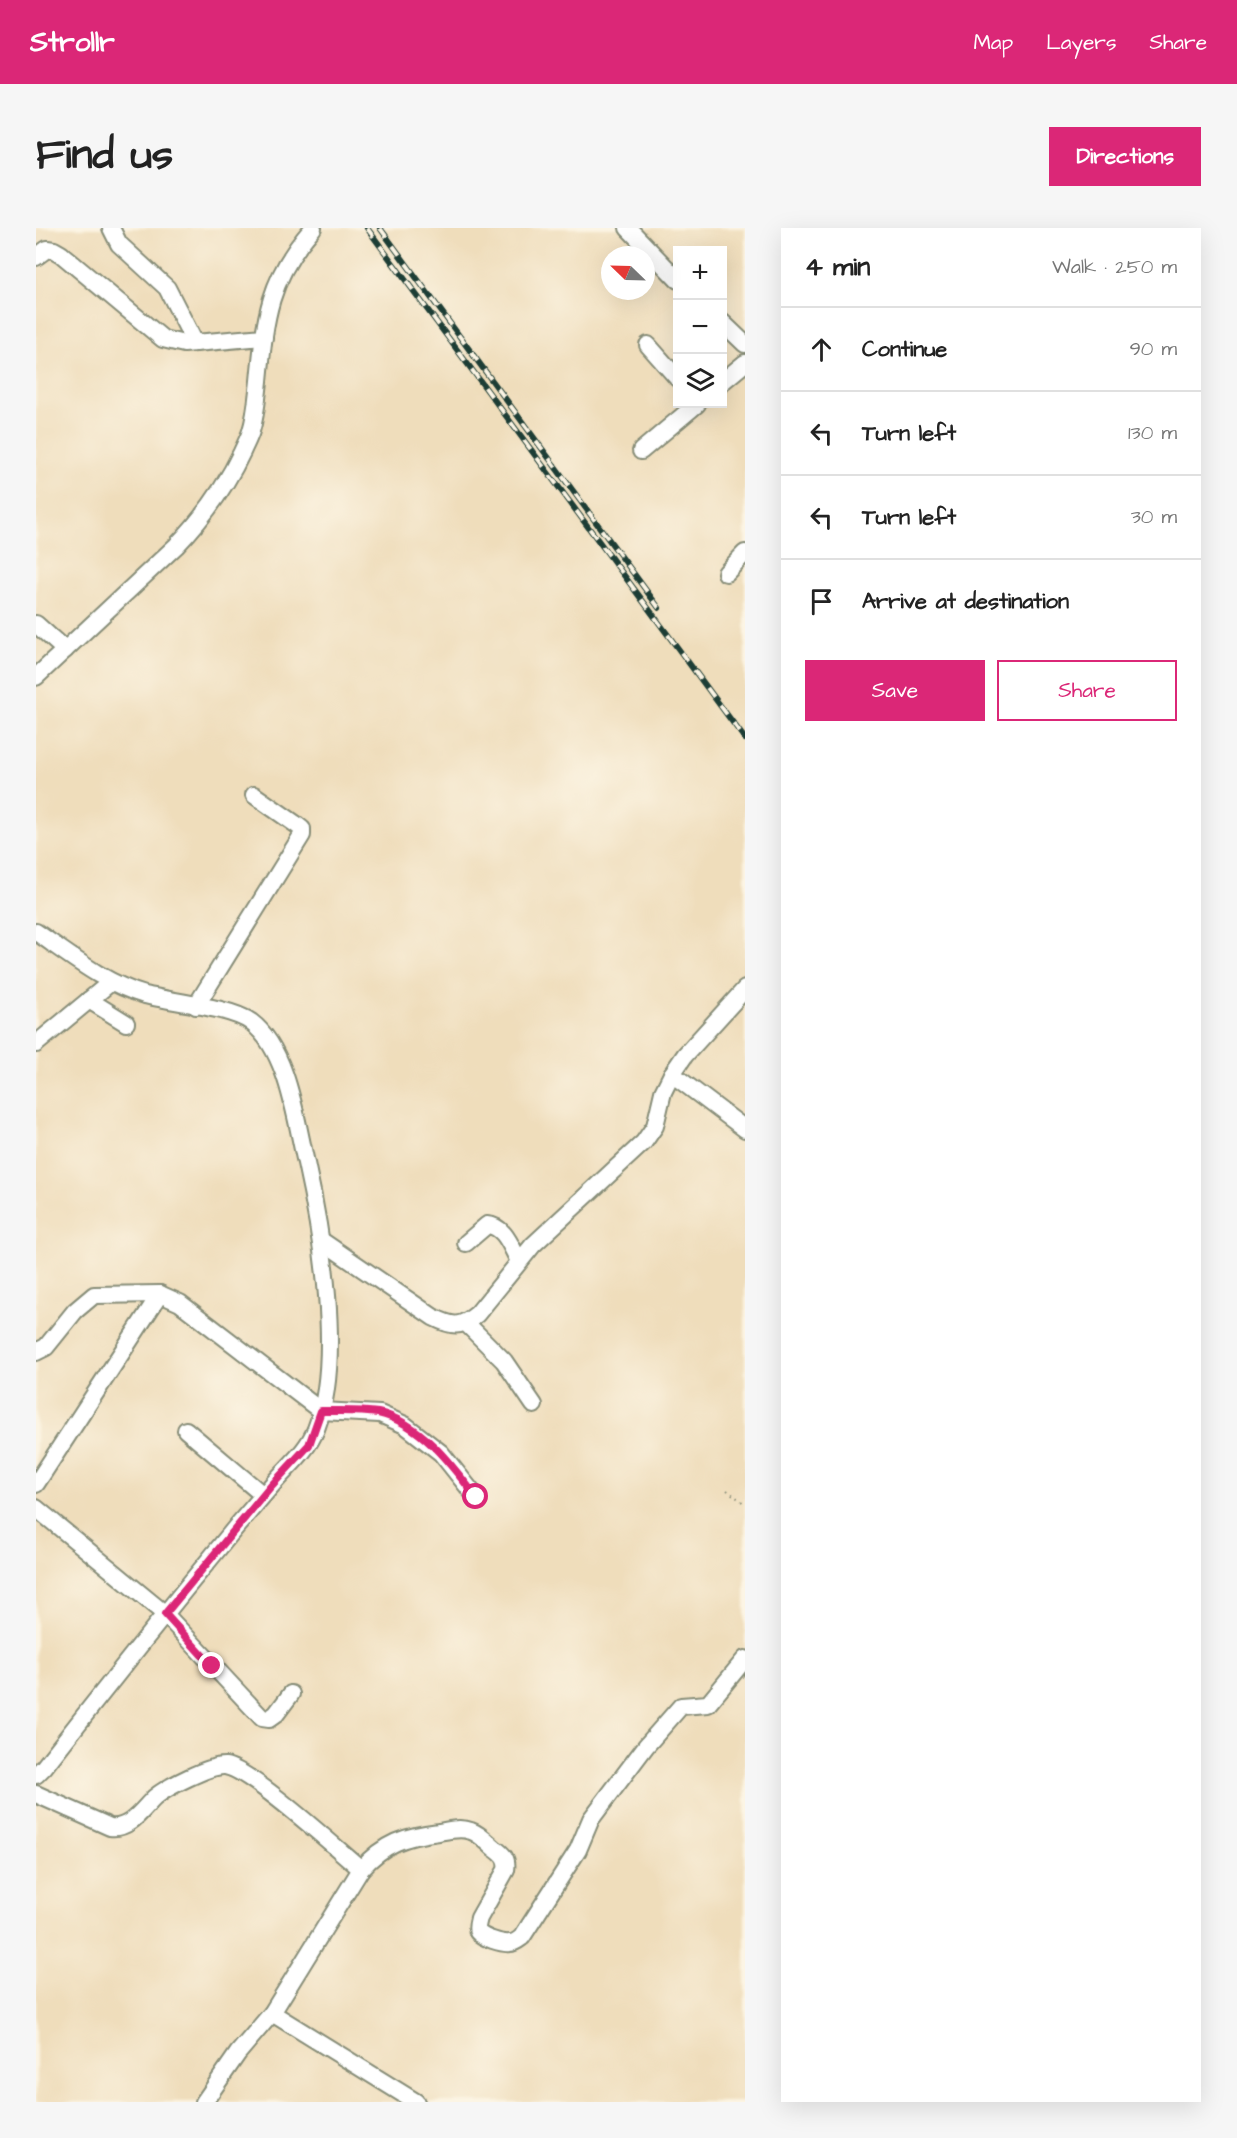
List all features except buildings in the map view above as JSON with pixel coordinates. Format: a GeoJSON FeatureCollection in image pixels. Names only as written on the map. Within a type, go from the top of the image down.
{"type":"FeatureCollection","features":[{"type":"Feature","properties":{"kind":"street"},"geometry":{"type":"LineString","coordinates":[[111,228],[119,244],[167,288],[195,343]]}},
{"type":"Feature","properties":{"kind":"street"},"geometry":{"type":"LineString","coordinates":[[36,677],[176,546],[218,496],[251,434],[272,295],[280,274],[313,228]]}},
{"type":"Feature","properties":{"kind":"street"},"geometry":{"type":"LineString","coordinates":[[628,228],[673,275]]}},
{"type":"Feature","properties":{"kind":"street"},"geometry":{"type":"LineString","coordinates":[[36,257],[47,249],[54,250],[153,332],[174,343],[264,337]]}},
{"type":"Feature","properties":{"kind":"street"},"geometry":{"type":"LineString","coordinates":[[727,326],[745,344]]}},
{"type":"Feature","properties":{"kind":"street"},"geometry":{"type":"LineString","coordinates":[[648,345],[673,373]]}},
{"type":"Feature","properties":{"kind":"street"},"geometry":{"type":"LineString","coordinates":[[727,379],[745,363]]}},
{"type":"Feature","properties":{"kind":"street"},"geometry":{"type":"LineString","coordinates":[[641,451],[692,408]]}},
{"type":"Feature","properties":{"kind":"street"},"geometry":{"type":"LineString","coordinates":[[726,573],[745,553]]}},
{"type":"Feature","properties":{"kind":"street"},"geometry":{"type":"LineString","coordinates":[[36,624],[65,650]]}},
{"type":"Feature","properties":{"kind":"street"},"geometry":{"type":"LineString","coordinates":[[196,1005],[302,835],[302,829],[254,795]]}},
{"type":"Feature","properties":{"kind":"street"},"geometry":{"type":"LineString","coordinates":[[36,932],[111,982],[145,994],[233,1014],[250,1022],[264,1035],[285,1077],[322,1241],[328,1338],[326,1384],[321,1411],[309,1445],[263,1495],[36,1774]]}},
{"type":"Feature","properties":{"kind":"street"},"geometry":{"type":"LineString","coordinates":[[36,1044],[111,982]]}},
{"type":"Feature","properties":{"kind":"street"},"geometry":{"type":"LineString","coordinates":[[322,1241],[433,1317],[445,1323],[458,1325],[466,1323],[477,1314],[533,1245],[644,1142],[655,1126],[663,1092],[672,1074],[685,1055],[745,989]]}},
{"type":"Feature","properties":{"kind":"street"},"geometry":{"type":"LineString","coordinates":[[88,1000],[126,1023]]}},
{"type":"Feature","properties":{"kind":"street"},"geometry":{"type":"LineString","coordinates":[[672,1074],[745,1129]]}},
{"type":"Feature","properties":{"kind":"street"},"geometry":{"type":"LineString","coordinates":[[466,1243],[487,1225],[494,1225],[502,1230],[519,1261]]}},
{"type":"Feature","properties":{"kind":"street"},"geometry":{"type":"LineString","coordinates":[[36,1485],[160,1293]]}},
{"type":"Feature","properties":{"kind":"street"},"geometry":{"type":"LineString","coordinates":[[36,1352],[46,1347],[75,1311],[94,1295],[160,1293],[180,1303],[321,1411],[369,1412],[394,1418],[441,1453],[476,1497]]}},
{"type":"Feature","properties":{"kind":"street"},"geometry":{"type":"LineString","coordinates":[[466,1323],[504,1360],[534,1405]]}},
{"type":"Feature","properties":{"kind":"street"},"geometry":{"type":"LineString","coordinates":[[186,1430],[263,1495]]}},
{"type":"Feature","properties":{"kind":"street"},"geometry":{"type":"LineString","coordinates":[[36,1508],[165,1614],[262,1718],[269,1719],[276,1714],[291,1694]]}},
{"type":"Feature","properties":{"kind":"street"},"geometry":{"type":"LineString","coordinates":[[204,2102],[238,2054],[272,2013],[361,1869],[373,1855],[401,1839],[456,1829],[469,1830],[503,1854],[507,1865],[479,1918],[478,1931],[483,1936],[501,1942],[516,1942],[578,1850],[591,1819],[646,1746],[681,1706],[708,1704],[745,1659]]}},
{"type":"Feature","properties":{"kind":"street"},"geometry":{"type":"LineString","coordinates":[[36,1794],[117,1828],[129,1823],[168,1787],[214,1767],[228,1767],[258,1784],[361,1869]]}},
{"type":"Feature","properties":{"kind":"street"},"geometry":{"type":"LineString","coordinates":[[272,2013],[416,2102]]}},
{"type":"Feature","properties":{"kind":"path"},"geometry":{"type":"LineString","coordinates":[[727,1490],[745,1504]]}},
{"type":"Feature","properties":{"kind":"railway"},"geometry":{"type":"LineString","coordinates":[[367,228],[745,739]]}},
{"type":"Feature","properties":{"kind":"railway"},"geometry":{"type":"LineString","coordinates":[[380,228],[659,608]]}},
{"type":"Feature","properties":{"kind":"route"},"geometry":{"type":"LineString","coordinates":[[212,1666],[165,1614],[271,1486],[309,1445],[321,1411],[369,1412],[394,1418],[441,1453],[476,1497]]}}]}
